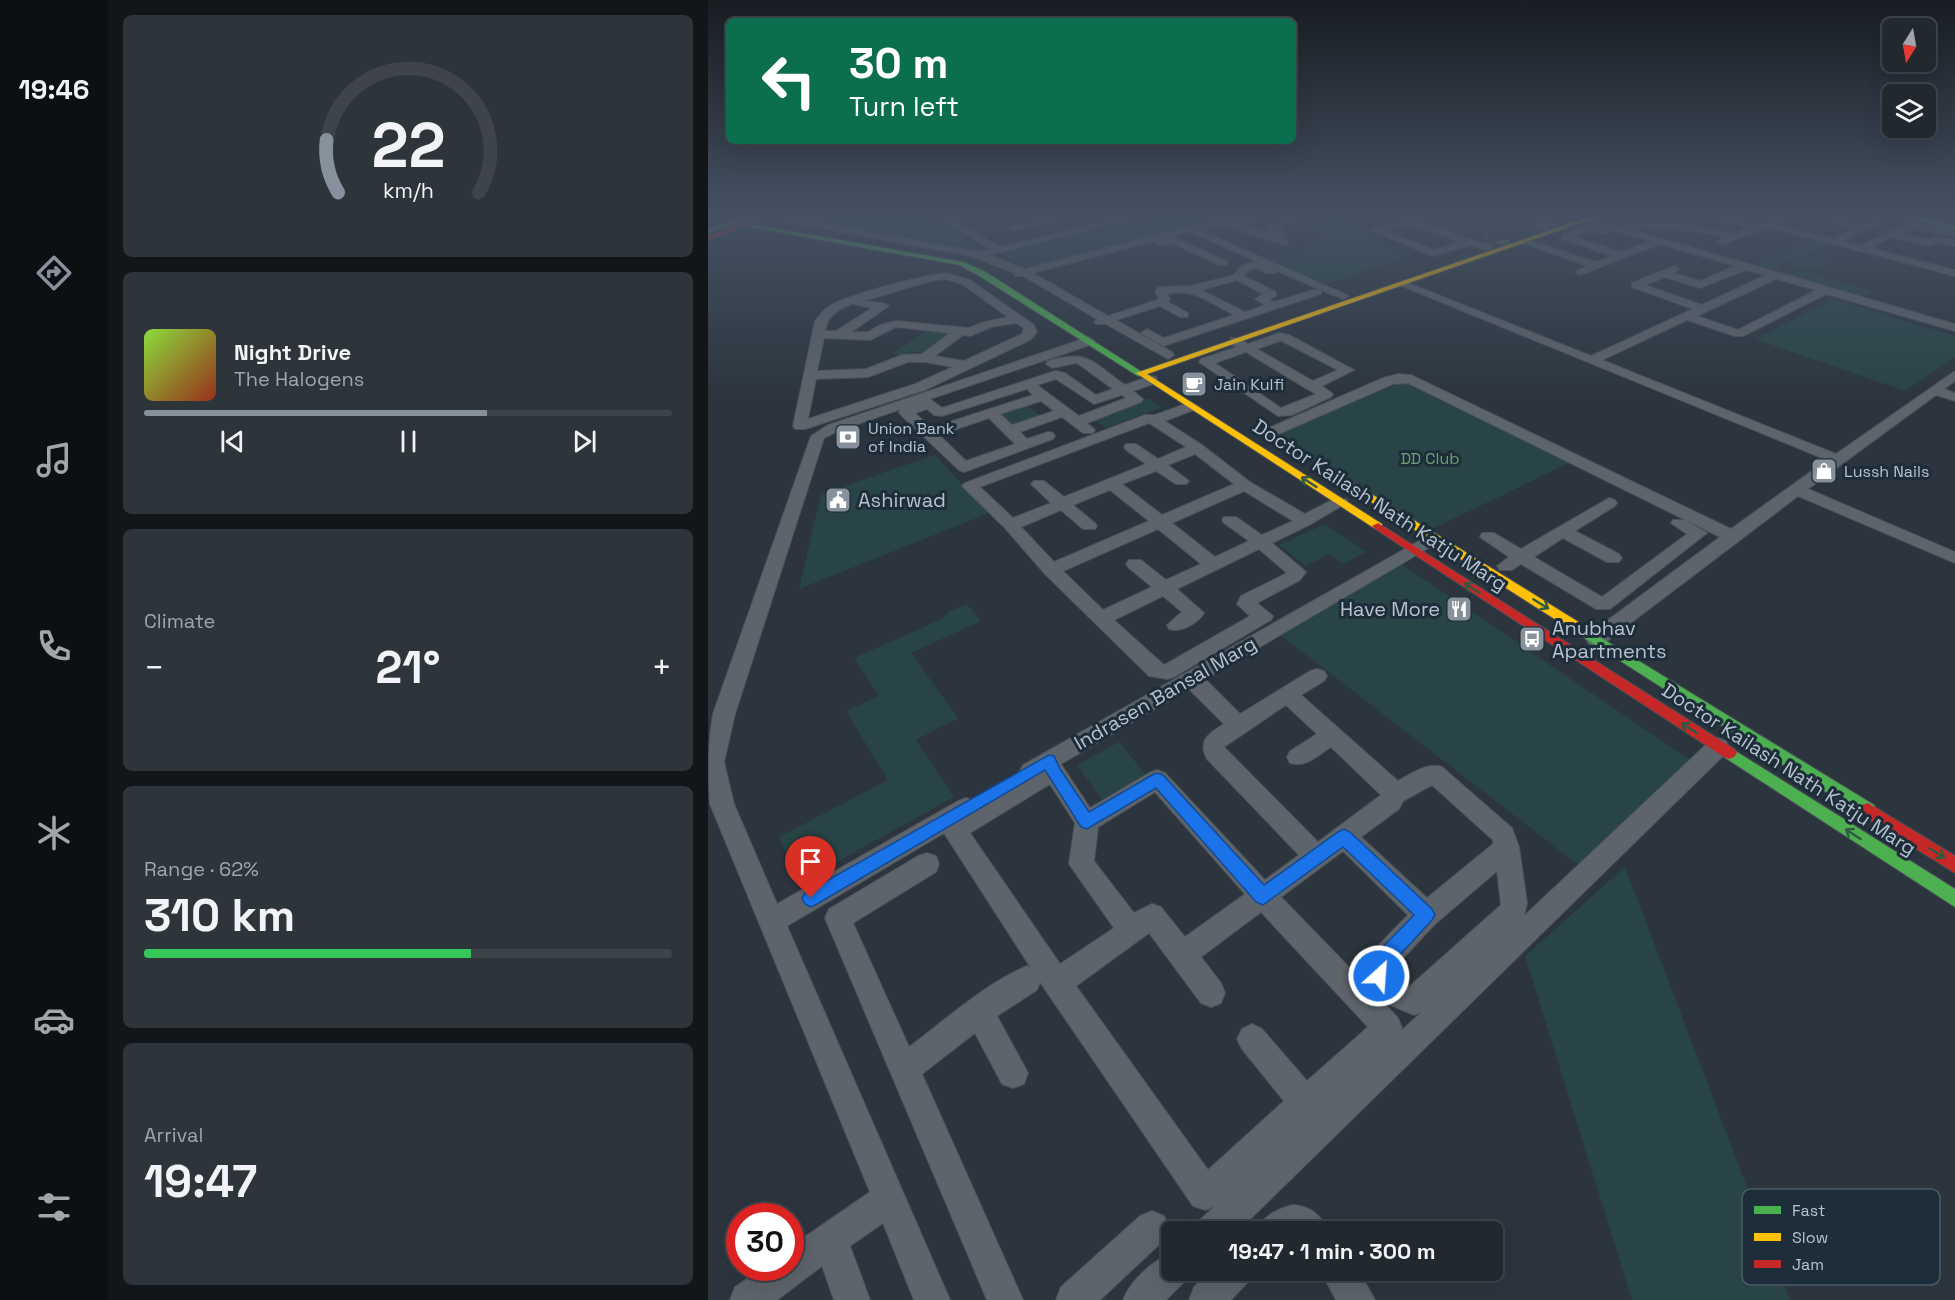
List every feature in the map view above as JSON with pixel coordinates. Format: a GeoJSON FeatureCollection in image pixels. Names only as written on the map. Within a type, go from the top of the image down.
{"type":"FeatureCollection","features":[{"type":"Feature","properties":{"kind":"main road","name":"Doctor Kailash Nath Katju Marg"},"geometry":{"type":"LineString","coordinates":[[982,275],[1005,287],[1101,325],[1140,374],[1955,900]]}},
{"type":"Feature","properties":{"kind":"main road","name":"Doctor Kailash Nath Katju Marg"},"geometry":{"type":"LineString","coordinates":[[1020,275],[1161,360],[1178,376]]}},
{"type":"Feature","properties":{"kind":"main road"},"geometry":{"type":"LineString","coordinates":[[1140,374],[1161,360],[1275,312],[1344,296],[1397,275]]}},
{"type":"Feature","properties":{"kind":"main road"},"geometry":{"type":"LineString","coordinates":[[1161,360],[1241,345],[1402,284],[1434,275]]}},
{"type":"Feature","properties":{"kind":"main road","name":"Doctor Kailash Nath Katju Marg"},"geometry":{"type":"LineString","coordinates":[[1264,430],[1287,444]]}},
{"type":"Feature","properties":{"kind":"main road","name":"Doctor Kailash Nath Katju Marg"},"geometry":{"type":"LineString","coordinates":[[1322,467],[1955,865]]}},
{"type":"Feature","properties":{"kind":"street"},"geometry":{"type":"LineString","coordinates":[[1020,275],[1066,296],[1101,325],[1163,342],[1260,311],[1275,312],[1317,292],[1279,275]]}},
{"type":"Feature","properties":{"kind":"street"},"geometry":{"type":"LineString","coordinates":[[1049,275],[1093,302],[1101,325]]}},
{"type":"Feature","properties":{"kind":"street"},"geometry":{"type":"LineString","coordinates":[[1295,275],[1344,296]]}},
{"type":"Feature","properties":{"kind":"street"},"geometry":{"type":"LineString","coordinates":[[1660,275],[1636,285],[1702,309]]}},
{"type":"Feature","properties":{"kind":"street"},"geometry":{"type":"LineString","coordinates":[[1682,275],[1698,284],[1725,275]]}},
{"type":"Feature","properties":{"kind":"street"},"geometry":{"type":"LineString","coordinates":[[1711,275],[1719,277]]}},
{"type":"Feature","properties":{"kind":"street"},"geometry":{"type":"LineString","coordinates":[[1757,275],[1781,285],[1804,301]]}},
{"type":"Feature","properties":{"kind":"street"},"geometry":{"type":"LineString","coordinates":[[946,276],[966,282],[1030,327],[1031,332],[1026,337],[920,387],[800,426],[821,321],[830,310],[845,303],[930,278],[946,276]]}},
{"type":"Feature","properties":{"kind":"street"},"geometry":{"type":"LineString","coordinates":[[932,1300],[722,804],[713,762],[724,714],[814,443],[818,436],[833,428],[992,384],[1101,325],[1190,284],[1238,277],[1272,294],[1260,299],[1275,312]]}},
{"type":"Feature","properties":{"kind":"street"},"geometry":{"type":"LineString","coordinates":[[1190,284],[1244,316]]}},
{"type":"Feature","properties":{"kind":"street"},"geometry":{"type":"LineString","coordinates":[[1402,284],[1839,460]]}},
{"type":"Feature","properties":{"kind":"street"},"geometry":{"type":"LineString","coordinates":[[1592,360],[1702,309],[1781,285],[1820,292],[1955,328]]}},
{"type":"Feature","properties":{"kind":"street"},"geometry":{"type":"LineString","coordinates":[[1687,316],[1736,334],[1820,292]]}},
{"type":"Feature","properties":{"kind":"street"},"geometry":{"type":"LineString","coordinates":[[1066,296],[1078,293]]}},
{"type":"Feature","properties":{"kind":"street"},"geometry":{"type":"LineString","coordinates":[[1161,297],[1184,315]]}},
{"type":"Feature","properties":{"kind":"street"},"geometry":{"type":"LineString","coordinates":[[838,335],[883,306],[845,303]]}},
{"type":"Feature","properties":{"kind":"street"},"geometry":{"type":"LineString","coordinates":[[1766,309],[1780,313]]}},
{"type":"Feature","properties":{"kind":"street"},"geometry":{"type":"LineString","coordinates":[[819,334],[870,336],[884,327],[896,324],[970,332],[988,324],[1017,319]]}},
{"type":"Feature","properties":{"kind":"street"},"geometry":{"type":"LineString","coordinates":[[1741,320],[1756,325]]}},
{"type":"Feature","properties":{"kind":"street"},"geometry":{"type":"LineString","coordinates":[[926,358],[961,331]]}},
{"type":"Feature","properties":{"kind":"street"},"geometry":{"type":"LineString","coordinates":[[1241,345],[1324,393],[1325,396],[1283,413],[1205,362],[1241,345],[1285,338],[1347,370],[1312,386]]}},
{"type":"Feature","properties":{"kind":"street"},"geometry":{"type":"LineString","coordinates":[[809,375],[868,373],[906,358],[926,358],[966,365],[992,384],[1028,384],[1058,375],[1094,400],[1124,390],[1140,374]]}},
{"type":"Feature","properties":{"kind":"street"},"geometry":{"type":"LineString","coordinates":[[1028,384],[1083,426],[1136,399],[1080,359],[1074,358],[906,411],[964,467],[1048,436]]}},
{"type":"Feature","properties":{"kind":"street"},"geometry":{"type":"LineString","coordinates":[[1596,639],[1732,536],[1955,375]]}},
{"type":"Feature","properties":{"kind":"street"},"geometry":{"type":"LineString","coordinates":[[1264,430],[1388,381],[1398,378],[1411,379],[1732,536]]}},
{"type":"Feature","properties":{"kind":"street"},"geometry":{"type":"LineString","coordinates":[[1934,390],[1955,397]]}},
{"type":"Feature","properties":{"kind":"street"},"geometry":{"type":"LineString","coordinates":[[928,434],[1042,396]]}},
{"type":"Feature","properties":{"kind":"street"},"geometry":{"type":"LineString","coordinates":[[1191,406],[1156,420],[1145,419],[970,486],[970,488],[1011,525],[1051,570],[1156,671],[1167,672],[1264,616],[1246,604],[1247,600],[1294,576],[1297,572],[1230,520]]}},
{"type":"Feature","properties":{"kind":"street"},"geometry":{"type":"LineString","coordinates":[[1010,430],[1063,412]]}},
{"type":"Feature","properties":{"kind":"street"},"geometry":{"type":"LineString","coordinates":[[991,413],[1025,444]]}},
{"type":"Feature","properties":{"kind":"street"},"geometry":{"type":"LineString","coordinates":[[1156,420],[1245,485],[1305,521]]}},
{"type":"Feature","properties":{"kind":"street"},"geometry":{"type":"LineString","coordinates":[[1131,447],[1181,481]]}},
{"type":"Feature","properties":{"kind":"street"},"geometry":{"type":"LineString","coordinates":[[1011,525],[1197,448]]}},
{"type":"Feature","properties":{"kind":"street"},"geometry":{"type":"LineString","coordinates":[[1488,537],[1513,561],[1603,605],[1700,533],[1573,472]]}},
{"type":"Feature","properties":{"kind":"street"},"geometry":{"type":"LineString","coordinates":[[1039,484],[1089,525]]}},
{"type":"Feature","properties":{"kind":"street"},"geometry":{"type":"LineString","coordinates":[[1112,484],[1214,565]]}},
{"type":"Feature","properties":{"kind":"street"},"geometry":{"type":"LineString","coordinates":[[1051,570],[1245,485]]}},
{"type":"Feature","properties":{"kind":"street"},"geometry":{"type":"LineString","coordinates":[[1798,490],[1955,558]]}},
{"type":"Feature","properties":{"kind":"street"},"geometry":{"type":"LineString","coordinates":[[1101,619],[1340,502]]}},
{"type":"Feature","properties":{"kind":"street"},"geometry":{"type":"LineString","coordinates":[[1513,561],[1609,503]]}},
{"type":"Feature","properties":{"kind":"street"},"geometry":{"type":"LineString","coordinates":[[1562,531],[1612,558]]}},
{"type":"Feature","properties":{"kind":"street","name":"Indrasen Bansal Marg"},"geometry":{"type":"LineString","coordinates":[[771,921],[1051,766],[1191,678],[1434,537]]}},
{"type":"Feature","properties":{"kind":"street"},"geometry":{"type":"LineString","coordinates":[[1135,564],[1195,614],[1176,625]]}},
{"type":"Feature","properties":{"kind":"street"},"geometry":{"type":"LineString","coordinates":[[1317,676],[1238,724],[1215,740],[1213,747],[1215,753],[1317,857]]}},
{"type":"Feature","properties":{"kind":"street"},"geometry":{"type":"LineString","coordinates":[[1191,678],[1238,724]]}},
{"type":"Feature","properties":{"kind":"street"},"geometry":{"type":"LineString","coordinates":[[1182,955],[1391,802],[1393,795],[1389,786],[1287,694]]}},
{"type":"Feature","properties":{"kind":"street"},"geometry":{"type":"LineString","coordinates":[[1298,757],[1332,735]]}},
{"type":"Feature","properties":{"kind":"street"},"geometry":{"type":"LineString","coordinates":[[1223,1221],[1718,747]]}},
{"type":"Feature","properties":{"kind":"street"},"geometry":{"type":"LineString","coordinates":[[1087,822],[1157,779],[1263,896],[1388,1028],[1205,1194],[955,830],[1051,766],[1087,822],[1081,864],[1132,931]]}},
{"type":"Feature","properties":{"kind":"street"},"geometry":{"type":"LineString","coordinates":[[1393,795],[1434,773],[1504,835],[1507,847],[1514,903],[1513,911],[1414,1001],[1401,998],[1385,987],[1377,966],[1426,915],[1507,847]]}},
{"type":"Feature","properties":{"kind":"street"},"geometry":{"type":"LineString","coordinates":[[1344,837],[1426,915]]}},
{"type":"Feature","properties":{"kind":"street"},"geometry":{"type":"LineString","coordinates":[[927,864],[838,918],[1005,1300]]}},
{"type":"Feature","properties":{"kind":"street"},"geometry":{"type":"LineString","coordinates":[[1058,982],[1152,916],[1211,993]]}},
{"type":"Feature","properties":{"kind":"street"},"geometry":{"type":"LineString","coordinates":[[903,1070],[979,1012],[1027,980]]}},
{"type":"Feature","properties":{"kind":"street"},"geometry":{"type":"LineString","coordinates":[[979,1012],[1013,1073]]}},
{"type":"Feature","properties":{"kind":"street"},"geometry":{"type":"LineString","coordinates":[[1252,1039],[1306,1104]]}},
{"type":"Feature","properties":{"kind":"street"},"geometry":{"type":"LineString","coordinates":[[748,1300],[830,1239],[889,1199]]}},
{"type":"Feature","properties":{"kind":"street"},"geometry":{"type":"LineString","coordinates":[[1074,1300],[1152,1228]]}},
{"type":"Feature","properties":{"kind":"street"},"geometry":{"type":"LineString","coordinates":[[830,1239],[852,1300]]}},
{"type":"Feature","properties":{"kind":"street"},"geometry":{"type":"LineString","coordinates":[[1141,1300],[1161,1281]]}},
{"type":"Feature","properties":{"kind":"street"},"geometry":{"type":"LineString","coordinates":[[1207,1300],[1225,1281]]}},
{"type":"Feature","properties":{"kind":"street"},"geometry":{"type":"LineString","coordinates":[[1344,1281],[1357,1300]]}},
{"type":"Feature","properties":{"kind":"green space"},"geometry":{"type":"Polygon","coordinates":[[[1304,275],[1353,275],[1326,284],[1304,275]]]}},
{"type":"Feature","properties":{"kind":"green space"},"geometry":{"type":"Polygon","coordinates":[[[1787,275],[1816,275],[1873,291],[1861,297],[1787,275]]]}},
{"type":"Feature","properties":{"kind":"green space"},"geometry":{"type":"Polygon","coordinates":[[[1833,299],[1955,336],[1955,357],[1905,391],[1755,339],[1833,299]]]}},
{"type":"Feature","properties":{"kind":"green space"},"geometry":{"type":"Polygon","coordinates":[[[927,330],[951,333],[924,353],[911,351],[905,356],[892,354],[927,330]]]}},
{"type":"Feature","properties":{"kind":"green space","name":"DD Club"},"geometry":{"type":"Polygon","coordinates":[[[1411,379],[1577,459],[1426,532],[1269,433],[1411,379]]]}},
{"type":"Feature","properties":{"kind":"green space"},"geometry":{"type":"Polygon","coordinates":[[[1148,398],[1162,407],[1106,428],[1093,419],[1148,398]]]}},
{"type":"Feature","properties":{"kind":"green space"},"geometry":{"type":"Polygon","coordinates":[[[1024,403],[1041,416],[1009,427],[993,413],[1024,403]]]}},
{"type":"Feature","properties":{"kind":"green space"},"geometry":{"type":"Polygon","coordinates":[[[935,455],[989,513],[799,589],[821,494],[935,455]]]}},
{"type":"Feature","properties":{"kind":"green space"},"geometry":{"type":"Polygon","coordinates":[[[1325,524],[1366,552],[1343,564],[1329,554],[1306,566],[1279,545],[1325,524]]]}},
{"type":"Feature","properties":{"kind":"green space"},"geometry":{"type":"Polygon","coordinates":[[[1397,561],[1693,762],[1581,867],[1278,633],[1397,561]]]}},
{"type":"Feature","properties":{"kind":"green space"},"geometry":{"type":"Polygon","coordinates":[[[967,604],[981,621],[911,653],[958,718],[916,740],[954,797],[799,883],[779,837],[888,780],[846,711],[879,696],[854,658],[944,618],[948,612],[967,604]]]}},
{"type":"Feature","properties":{"kind":"green space"},"geometry":{"type":"Polygon","coordinates":[[[1119,742],[1146,775],[1103,800],[1077,765],[1119,742]]]}},
{"type":"Feature","properties":{"kind":"green space"},"geometry":{"type":"Polygon","coordinates":[[[1625,867],[1748,1189],[1742,1189],[1742,1285],[1784,1285],[1790,1300],[1632,1300],[1525,956],[1625,867]]]}},
{"type":"Feature","properties":{"kind":"traffic: fast"},"geometry":{"type":"LineString","coordinates":[[984,275],[1141,374]]}},
{"type":"Feature","properties":{"kind":"traffic: fast"},"geometry":{"type":"LineString","coordinates":[[1580,629],[1868,810]]}},
{"type":"Feature","properties":{"kind":"traffic: fast"},"geometry":{"type":"LineString","coordinates":[[1729,753],[1955,899]]}},
{"type":"Feature","properties":{"kind":"traffic: slow"},"geometry":{"type":"LineString","coordinates":[[1140,373],[1427,275]]}},
{"type":"Feature","properties":{"kind":"traffic: slow"},"geometry":{"type":"LineString","coordinates":[[1141,374],[1378,526]]}},
{"type":"Feature","properties":{"kind":"traffic: slow"},"geometry":{"type":"LineString","coordinates":[[1331,472],[1580,629]]}},
{"type":"Feature","properties":{"kind":"traffic: jam"},"geometry":{"type":"LineString","coordinates":[[1378,526],[1729,753]]}},
{"type":"Feature","properties":{"kind":"traffic: jam"},"geometry":{"type":"LineString","coordinates":[[1868,810],[1955,865]]}},
{"type":"Feature","properties":{"kind":"place","name":"Jain Kulfi"},"geometry":{"type":"Point","coordinates":[1194,384]}},
{"type":"Feature","properties":{"kind":"place","name":"Union Bank of India"},"geometry":{"type":"Point","coordinates":[848,437]}},
{"type":"Feature","properties":{"kind":"place","name":"Lussh Nails"},"geometry":{"type":"Point","coordinates":[1824,471]}},
{"type":"Feature","properties":{"kind":"place","name":"Ashirwad"},"geometry":{"type":"Point","coordinates":[838,500]}},
{"type":"Feature","properties":{"kind":"place","name":"Have More"},"geometry":{"type":"Point","coordinates":[1459,609]}},
{"type":"Feature","properties":{"kind":"place","name":"Anubhav Apartments"},"geometry":{"type":"Point","coordinates":[1532,639]}},
{"type":"Feature","properties":{"kind":"route"},"geometry":{"type":"LineString","coordinates":[[811,898],[1049,761],[1053,771],[1087,822],[1157,779],[1263,896],[1344,837],[1426,915],[1377,966],[1379,976]]}}]}
